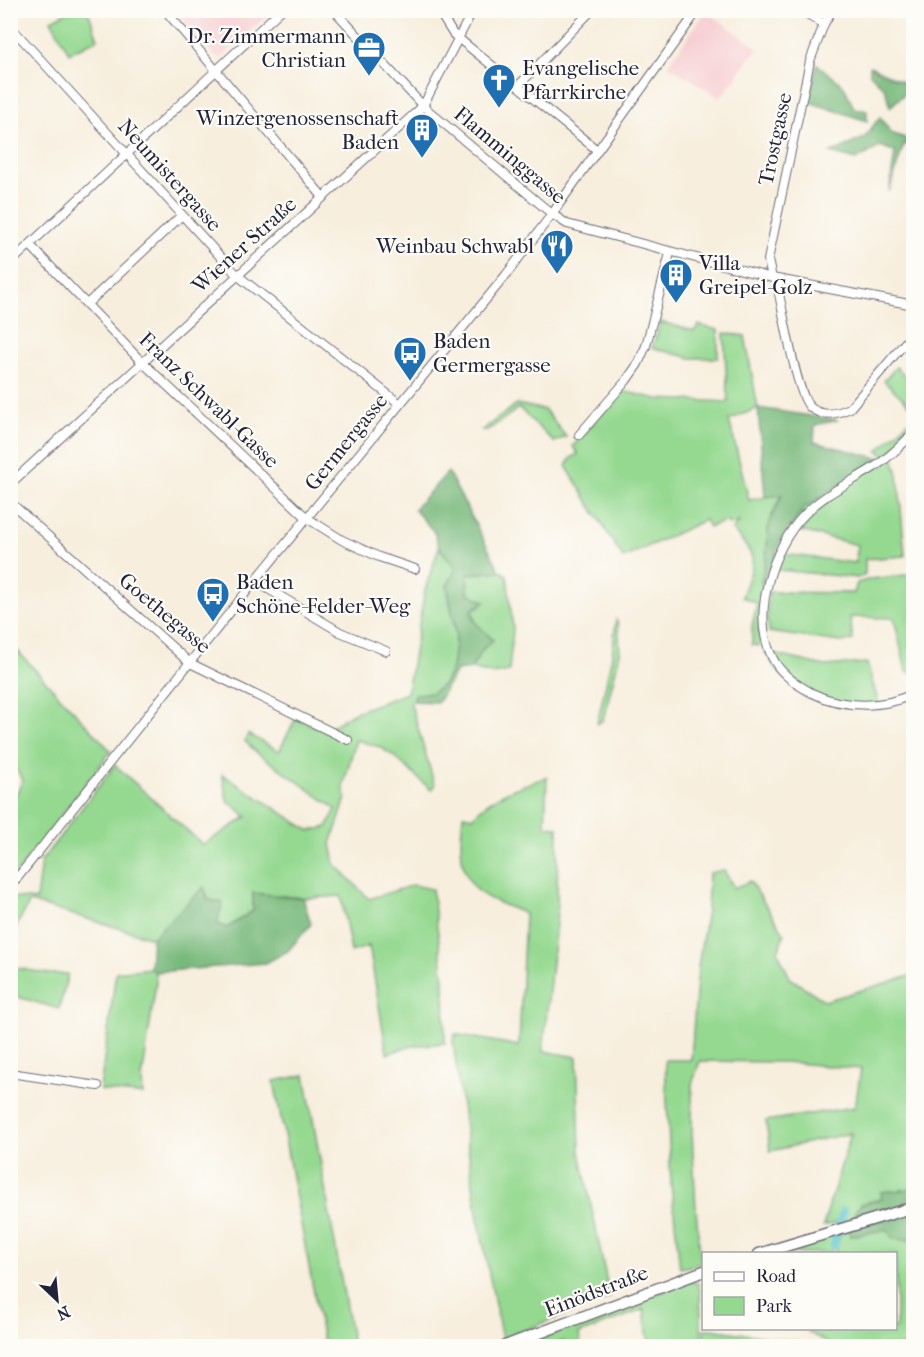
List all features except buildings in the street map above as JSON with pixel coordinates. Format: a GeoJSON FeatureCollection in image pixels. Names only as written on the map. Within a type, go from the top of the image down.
{"type":"FeatureCollection","features":[{"type":"Feature","properties":{"kind":"street"},"geometry":{"type":"LineString","coordinates":[[165,10],[323,197]]}},
{"type":"Feature","properties":{"kind":"street"},"geometry":{"type":"LineString","coordinates":[[10,263],[281,10]]}},
{"type":"Feature","properties":{"kind":"street","name":"Flamminggasse"},"geometry":{"type":"LineString","coordinates":[[334,10],[423,106],[567,224],[775,279],[914,305]]}},
{"type":"Feature","properties":{"kind":"street"},"geometry":{"type":"LineString","coordinates":[[438,10],[453,34],[597,150]]}},
{"type":"Feature","properties":{"kind":"street","name":"Wiener Straße"},"geometry":{"type":"LineString","coordinates":[[10,484],[423,106],[473,10]]}},
{"type":"Feature","properties":{"kind":"street"},"geometry":{"type":"LineString","coordinates":[[518,86],[592,10]]}},
{"type":"Feature","properties":{"kind":"street","name":"Germergasse"},"geometry":{"type":"LineString","coordinates":[[10,887],[255,580],[506,275],[698,10]]}},
{"type":"Feature","properties":{"kind":"street"},"geometry":{"type":"LineString","coordinates":[[801,10],[824,24]]}},
{"type":"Feature","properties":{"kind":"street","name":"Trostgasse"},"geometry":{"type":"LineString","coordinates":[[832,10],[824,24],[810,61],[768,260],[779,294],[805,399],[810,407],[818,412],[835,414],[850,408],[914,332]]}},
{"type":"Feature","properties":{"kind":"street","name":"Neumistergasse"},"geometry":{"type":"LineString","coordinates":[[10,26],[237,275],[400,404]]}},
{"type":"Feature","properties":{"kind":"street"},"geometry":{"type":"LineString","coordinates":[[87,304],[182,215]]}},
{"type":"Feature","properties":{"kind":"street","name":"Franz Schwabl-Gasse"},"geometry":{"type":"LineString","coordinates":[[30,245],[143,363],[307,518],[342,540],[379,557],[415,569]]}},
{"type":"Feature","properties":{"kind":"street"},"geometry":{"type":"LineString","coordinates":[[579,435],[639,364],[646,346],[670,253]]}},
{"type":"Feature","properties":{"kind":"street"},"geometry":{"type":"LineString","coordinates":[[914,433],[877,465],[822,499],[804,515],[791,531],[777,557],[764,601],[764,627],[772,658],[791,680],[805,689],[832,700],[866,705],[905,698],[914,693]]}},
{"type":"Feature","properties":{"kind":"street","name":"Goethegasse"},"geometry":{"type":"LineString","coordinates":[[10,502],[190,663],[348,740]]}},
{"type":"Feature","properties":{"kind":"street"},"geometry":{"type":"LineString","coordinates":[[255,580],[340,632],[386,651]]}},
{"type":"Feature","properties":{"kind":"street"},"geometry":{"type":"LineString","coordinates":[[10,1073],[98,1086]]}},
{"type":"Feature","properties":{"kind":"street"},"geometry":{"type":"LineString","coordinates":[[766,1252],[914,1208]]}},
{"type":"Feature","properties":{"kind":"street","name":"Einödstraße"},"geometry":{"type":"LineString","coordinates":[[505,1347],[702,1272]]}},
{"type":"Feature","properties":{"kind":"shaded area"},"geometry":{"type":"Polygon","coordinates":[[[176,11],[272,11],[222,57],[215,57],[176,11]]]}},
{"type":"Feature","properties":{"kind":"shaded area"},"geometry":{"type":"Polygon","coordinates":[[[706,11],[758,48],[720,98],[668,65],[706,11]]]}},
{"type":"Feature","properties":{"kind":"green space"},"geometry":{"type":"Polygon","coordinates":[[[71,10],[88,11],[98,39],[69,53],[51,20],[71,10]]]}},
{"type":"Feature","properties":{"kind":"green space"},"geometry":{"type":"Polygon","coordinates":[[[817,64],[844,86],[854,108],[867,111],[867,121],[809,102],[817,64]]]}},
{"type":"Feature","properties":{"kind":"green space"},"geometry":{"type":"Polygon","coordinates":[[[870,66],[913,87],[913,97],[904,94],[890,107],[885,89],[870,74],[870,66]]]}},
{"type":"Feature","properties":{"kind":"green space"},"geometry":{"type":"Polygon","coordinates":[[[880,117],[891,133],[913,141],[913,147],[904,144],[889,192],[895,152],[881,146],[856,160],[831,153],[864,138],[880,117]]]}},
{"type":"Feature","properties":{"kind":"green space"},"geometry":{"type":"Polygon","coordinates":[[[661,322],[694,331],[699,325],[718,330],[718,358],[691,358],[652,348],[661,322]]]}},
{"type":"Feature","properties":{"kind":"green space"},"geometry":{"type":"Polygon","coordinates":[[[724,333],[745,336],[758,408],[729,420],[749,500],[782,494],[769,522],[761,582],[763,584],[758,631],[762,641],[759,646],[752,645],[752,626],[757,603],[742,597],[750,576],[752,561],[747,548],[732,530],[739,522],[729,525],[727,521],[709,527],[705,520],[623,558],[566,466],[571,458],[578,454],[573,446],[622,391],[658,399],[728,402],[724,333]]]}},
{"type":"Feature","properties":{"kind":"green space"},"geometry":{"type":"Polygon","coordinates":[[[896,367],[913,384],[913,408],[884,381],[896,367]]]}},
{"type":"Feature","properties":{"kind":"green space"},"geometry":{"type":"Polygon","coordinates":[[[517,404],[545,410],[566,437],[554,442],[519,408],[488,430],[482,430],[517,404]]]}},
{"type":"Feature","properties":{"kind":"green space"},"geometry":{"type":"Polygon","coordinates":[[[758,408],[838,420],[815,425],[814,442],[879,458],[805,507],[783,536],[763,584],[761,582],[769,522],[782,495],[765,497],[758,408]]]}},
{"type":"Feature","properties":{"kind":"green space"},"geometry":{"type":"Polygon","coordinates":[[[913,417],[913,429],[886,456],[878,451],[913,417]]]}},
{"type":"Feature","properties":{"kind":"green space"},"geometry":{"type":"Polygon","coordinates":[[[893,457],[898,474],[905,556],[865,559],[865,574],[858,578],[769,569],[776,553],[855,563],[858,545],[789,528],[805,507],[879,458],[893,457]]]}},
{"type":"Feature","properties":{"kind":"green space"},"geometry":{"type":"Polygon","coordinates":[[[448,472],[500,571],[467,574],[468,593],[486,602],[472,610],[474,621],[493,640],[483,649],[471,669],[456,671],[438,702],[414,701],[415,694],[432,693],[444,684],[452,668],[456,634],[447,586],[456,569],[439,547],[434,532],[414,509],[448,472]]]}},
{"type":"Feature","properties":{"kind":"green space"},"geometry":{"type":"Polygon","coordinates":[[[439,547],[457,569],[447,586],[456,634],[453,668],[444,684],[432,693],[415,694],[414,701],[410,701],[435,786],[431,790],[394,756],[380,747],[356,740],[343,786],[346,798],[331,844],[335,864],[369,899],[413,885],[432,889],[444,979],[445,1043],[411,1046],[387,1054],[369,946],[351,952],[341,896],[293,899],[253,893],[253,911],[227,928],[217,924],[204,888],[152,938],[30,902],[11,935],[11,897],[36,900],[41,861],[115,765],[203,845],[247,817],[227,800],[222,774],[310,831],[327,827],[336,809],[256,752],[245,741],[248,734],[279,751],[296,718],[325,731],[353,713],[407,693],[425,590],[439,547]]]}},
{"type":"Feature","properties":{"kind":"green space"},"geometry":{"type":"Polygon","coordinates":[[[500,571],[507,575],[513,629],[509,671],[492,674],[471,669],[483,649],[468,593],[467,574],[500,571]]]}},
{"type":"Feature","properties":{"kind":"green space"},"geometry":{"type":"Polygon","coordinates":[[[913,574],[913,674],[906,671],[894,618],[850,617],[853,640],[840,642],[769,632],[767,619],[769,592],[854,593],[857,583],[913,574]]]}},
{"type":"Feature","properties":{"kind":"green space"},"geometry":{"type":"Polygon","coordinates":[[[616,620],[620,653],[603,720],[597,724],[612,656],[616,620]]]}},
{"type":"Feature","properties":{"kind":"green space"},"geometry":{"type":"Polygon","coordinates":[[[10,643],[111,751],[12,879],[11,804],[23,780],[11,762],[10,643]]]}},
{"type":"Feature","properties":{"kind":"green space"},"geometry":{"type":"Polygon","coordinates":[[[765,652],[825,666],[867,663],[880,708],[838,706],[812,697],[788,681],[765,652]]]}},
{"type":"Feature","properties":{"kind":"green space"},"geometry":{"type":"Polygon","coordinates":[[[547,777],[545,826],[558,827],[557,913],[543,1051],[577,1057],[580,1152],[610,1297],[502,1339],[477,1213],[453,1042],[455,1034],[519,1046],[525,914],[482,894],[468,878],[462,858],[462,826],[463,815],[473,817],[498,797],[547,777]]]}},
{"type":"Feature","properties":{"kind":"green space"},"geometry":{"type":"Polygon","coordinates":[[[724,870],[734,888],[750,881],[784,933],[778,952],[790,978],[825,1001],[913,975],[913,1189],[882,1192],[882,1199],[861,1204],[852,1219],[823,1226],[851,1133],[770,1151],[766,1121],[855,1107],[861,1069],[785,1062],[700,1061],[692,1084],[692,1132],[701,1264],[680,1268],[671,1184],[665,1060],[691,1060],[698,967],[707,910],[709,873],[724,870]]]}},
{"type":"Feature","properties":{"kind":"green space"},"geometry":{"type":"Polygon","coordinates":[[[204,887],[208,900],[223,902],[217,923],[227,928],[253,911],[253,893],[303,898],[311,924],[288,951],[266,963],[155,972],[150,968],[152,938],[204,887]]]}},
{"type":"Feature","properties":{"kind":"green space"},"geometry":{"type":"Polygon","coordinates":[[[11,967],[50,974],[68,974],[59,1009],[11,995],[11,967]]]}},
{"type":"Feature","properties":{"kind":"green space"},"geometry":{"type":"Polygon","coordinates":[[[150,968],[155,972],[156,982],[142,1079],[143,1095],[100,1090],[116,972],[150,968]]]}},
{"type":"Feature","properties":{"kind":"green space"},"geometry":{"type":"Polygon","coordinates":[[[305,1075],[353,1346],[324,1346],[274,1081],[305,1075]]]}},
{"type":"Feature","properties":{"kind":"green space"},"geometry":{"type":"Polygon","coordinates":[[[913,1189],[913,1196],[899,1207],[852,1219],[861,1204],[882,1199],[881,1192],[913,1189]]]}},
{"type":"Feature","properties":{"kind":"green space"},"geometry":{"type":"Polygon","coordinates":[[[913,1212],[913,1240],[893,1239],[887,1229],[850,1236],[849,1228],[913,1212]]]}},
{"type":"Feature","properties":{"kind":"green space"},"geometry":{"type":"Polygon","coordinates":[[[849,1228],[850,1236],[888,1229],[893,1239],[913,1240],[913,1346],[833,1346],[808,1332],[809,1330],[897,1330],[897,1252],[835,1252],[842,1229],[849,1228]]]}},
{"type":"Feature","properties":{"kind":"green space"},"geometry":{"type":"Polygon","coordinates":[[[835,1235],[831,1252],[777,1252],[835,1235]]]}},
{"type":"Feature","properties":{"kind":"green space"},"geometry":{"type":"Polygon","coordinates":[[[690,1281],[698,1283],[700,1292],[702,1346],[649,1346],[644,1309],[579,1334],[581,1346],[565,1346],[564,1341],[548,1346],[529,1346],[527,1344],[690,1281]]]}},
{"type":"Feature","properties":{"kind":"green space"},"geometry":{"type":"Polygon","coordinates":[[[704,1330],[799,1342],[796,1346],[705,1346],[704,1330]]]}},
{"type":"Feature","properties":{"kind":"waterway"},"geometry":{"type":"LineString","coordinates":[[834,1245],[843,1211]]}},
{"type":"Feature","properties":{"kind":"place","name":"Dr. Zimmermann Christian"},"geometry":{"type":"Point","coordinates":[369,77]}},
{"type":"Feature","properties":{"kind":"place","name":"Evangelische Pfarrkirche"},"geometry":{"type":"Point","coordinates":[499,109]}},
{"type":"Feature","properties":{"kind":"place","name":"Winzergenossenschaft Baden"},"geometry":{"type":"Point","coordinates":[422,159]}},
{"type":"Feature","properties":{"kind":"place","name":"Weinbau Schwabl"},"geometry":{"type":"Point","coordinates":[557,275]}},
{"type":"Feature","properties":{"kind":"place","name":"Villa Greipel-Golz"},"geometry":{"type":"Point","coordinates":[676,304]}},
{"type":"Feature","properties":{"kind":"place","name":"Baden Germergasse"},"geometry":{"type":"Point","coordinates":[410,382]}},
{"type":"Feature","properties":{"kind":"place","name":"Baden Schöne-Felder-Weg"},"geometry":{"type":"Point","coordinates":[213,623]}}]}
